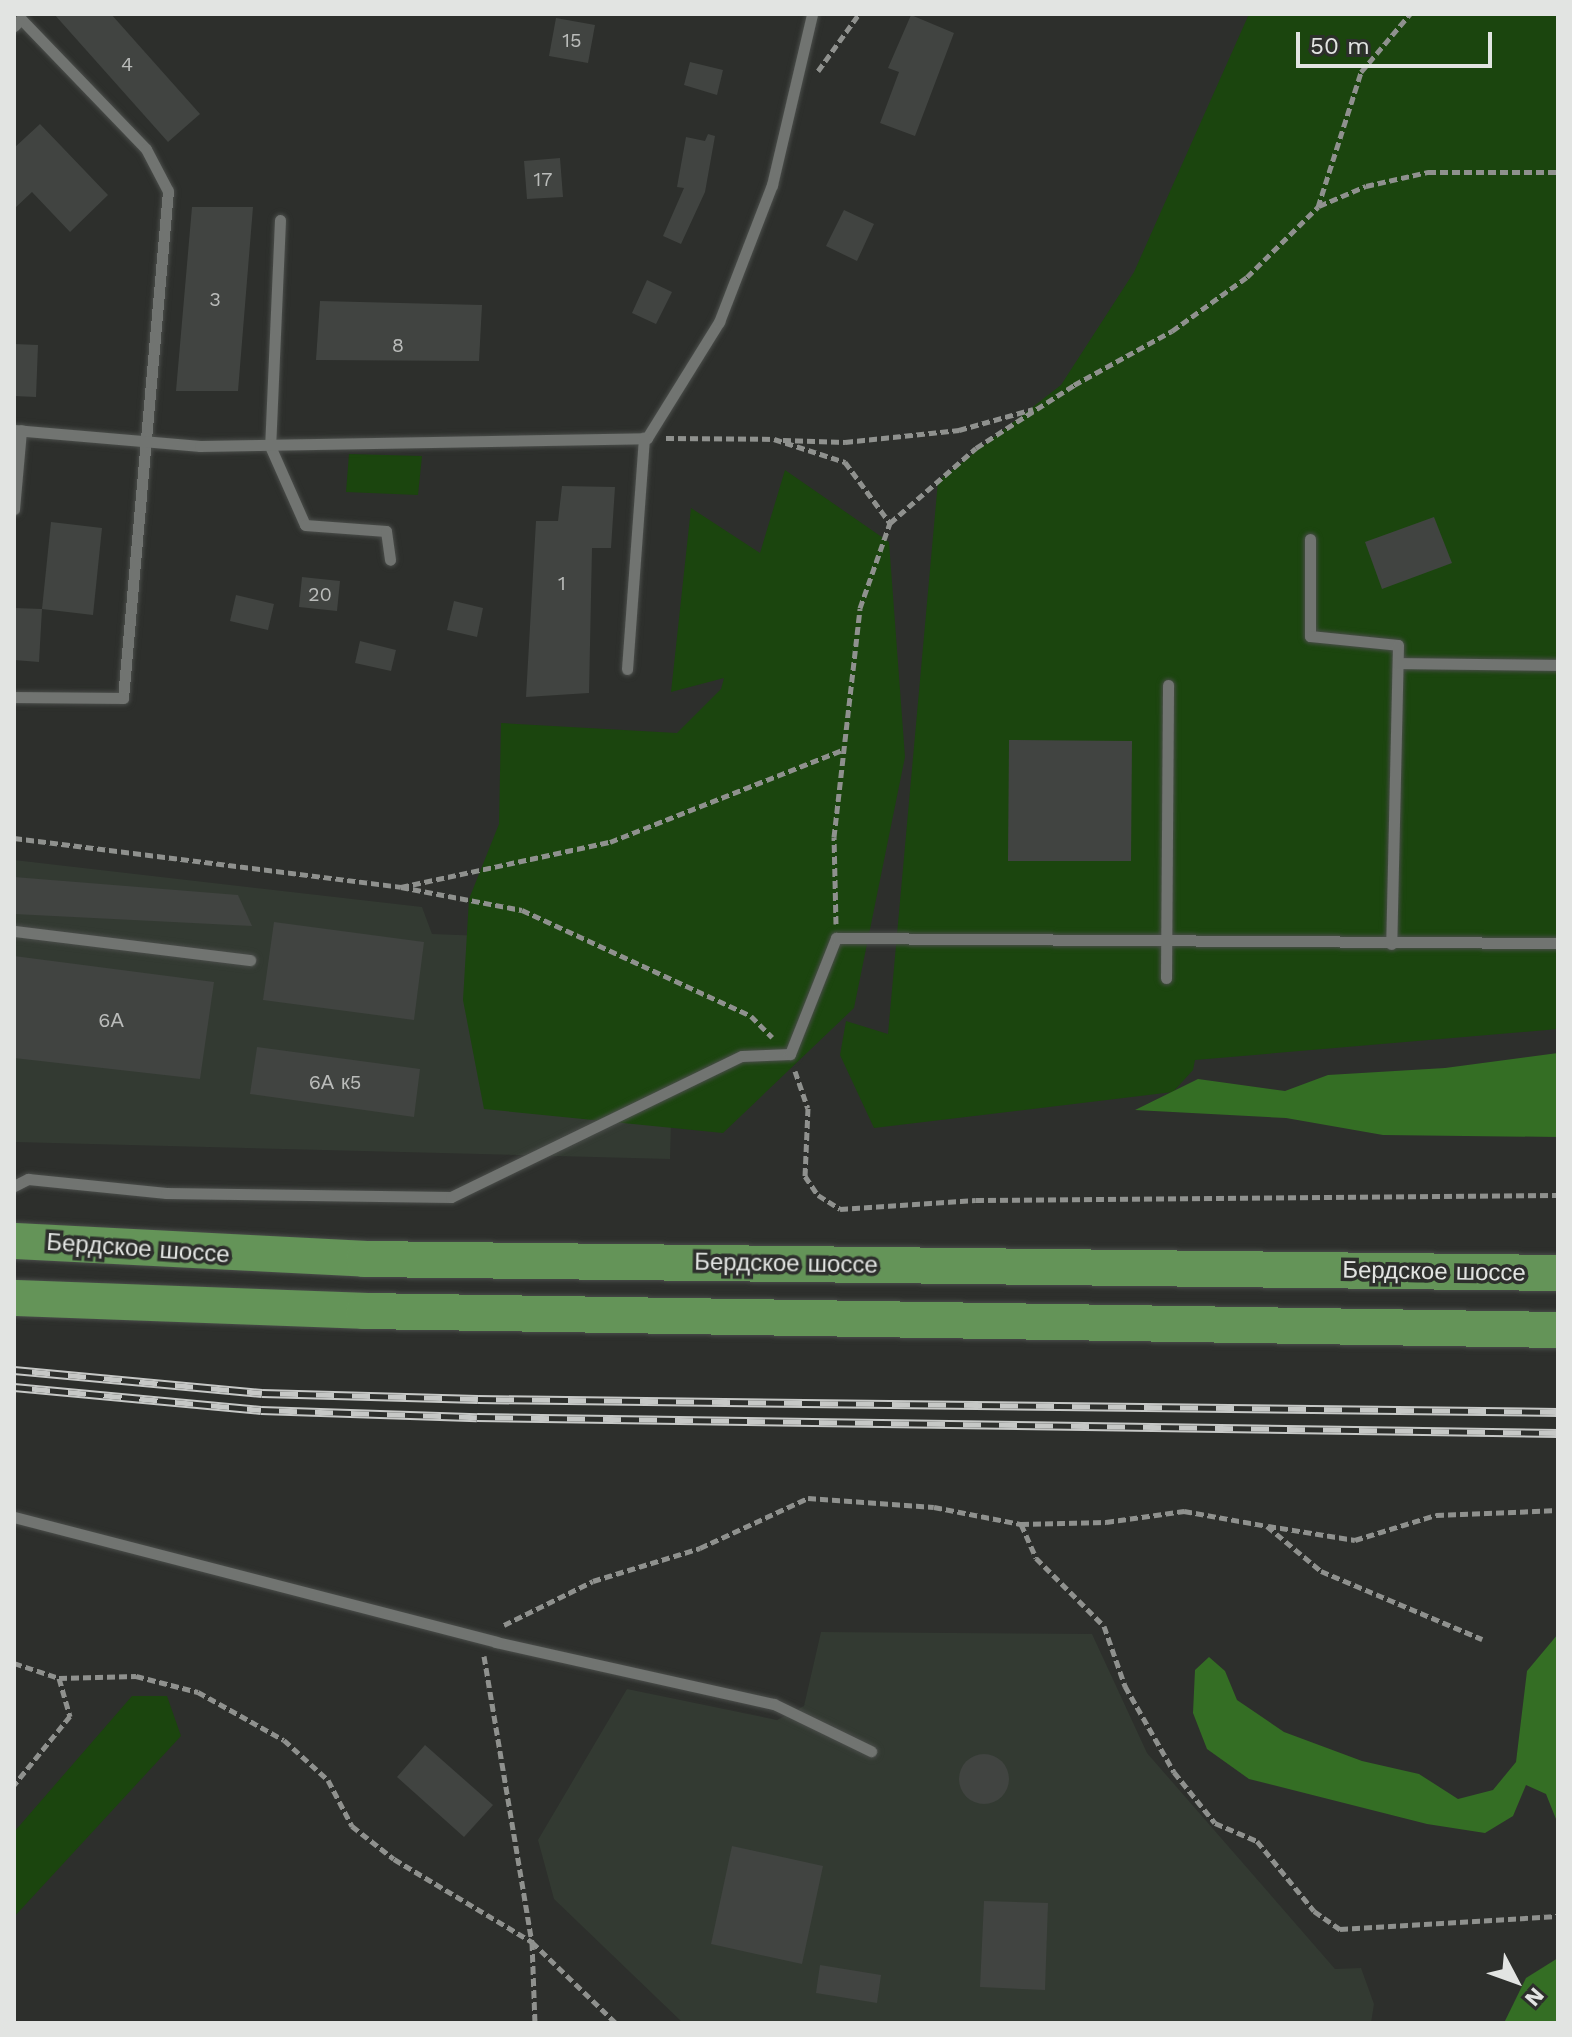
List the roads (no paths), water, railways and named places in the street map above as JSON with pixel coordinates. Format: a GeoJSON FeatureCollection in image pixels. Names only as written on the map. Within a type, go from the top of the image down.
{"type":"FeatureCollection","features":[{"type":"Feature","properties":{"kind":"highway","name":"Бердское шоссе"},"geometry":{"type":"LineString","coordinates":[[14,1241],[364,1259],[1558,1273]]}},
{"type":"Feature","properties":{"kind":"highway"},"geometry":{"type":"LineString","coordinates":[[14,1298],[320,1310],[1558,1330]]}},
{"type":"Feature","properties":{"kind":"lane"},"geometry":{"type":"LineString","coordinates":[[627,669],[646,438],[719,322],[772,185],[812,14]]}},
{"type":"Feature","properties":{"kind":"lane"},"geometry":{"type":"LineString","coordinates":[[14,697],[123,698],[168,191],[146,149],[17,20]]}},
{"type":"Feature","properties":{"kind":"lane"},"geometry":{"type":"LineString","coordinates":[[280,220],[270,446],[305,525],[386,531],[390,560]]}},
{"type":"Feature","properties":{"kind":"lane"},"geometry":{"type":"LineString","coordinates":[[14,509],[18,430],[147,444],[270,446],[646,438]]}},
{"type":"Feature","properties":{"kind":"lane"},"geometry":{"type":"LineString","coordinates":[[1310,539],[1310,636],[1398,645],[1391,944]]}},
{"type":"Feature","properties":{"kind":"lane"},"geometry":{"type":"LineString","coordinates":[[1398,663],[1558,665]]}},
{"type":"Feature","properties":{"kind":"lane"},"geometry":{"type":"LineString","coordinates":[[1166,978],[1163,942],[1168,685]]}},
{"type":"Feature","properties":{"kind":"lane"},"geometry":{"type":"LineString","coordinates":[[14,931],[250,960]]}},
{"type":"Feature","properties":{"kind":"lane"},"geometry":{"type":"LineString","coordinates":[[14,1186],[28,1179],[166,1193],[451,1197],[742,1056],[790,1054],[836,938],[1558,943]]}},
{"type":"Feature","properties":{"kind":"lane"},"geometry":{"type":"LineString","coordinates":[[14,1517],[480,1637],[774,1704],[871,1751]]}},
{"type":"Feature","properties":{"kind":"railway"},"geometry":{"type":"LineString","coordinates":[[14,1370],[262,1393],[478,1399],[1558,1412]]}},
{"type":"Feature","properties":{"kind":"railway"},"geometry":{"type":"LineString","coordinates":[[14,1387],[261,1410],[477,1417],[1558,1433]]}}]}
